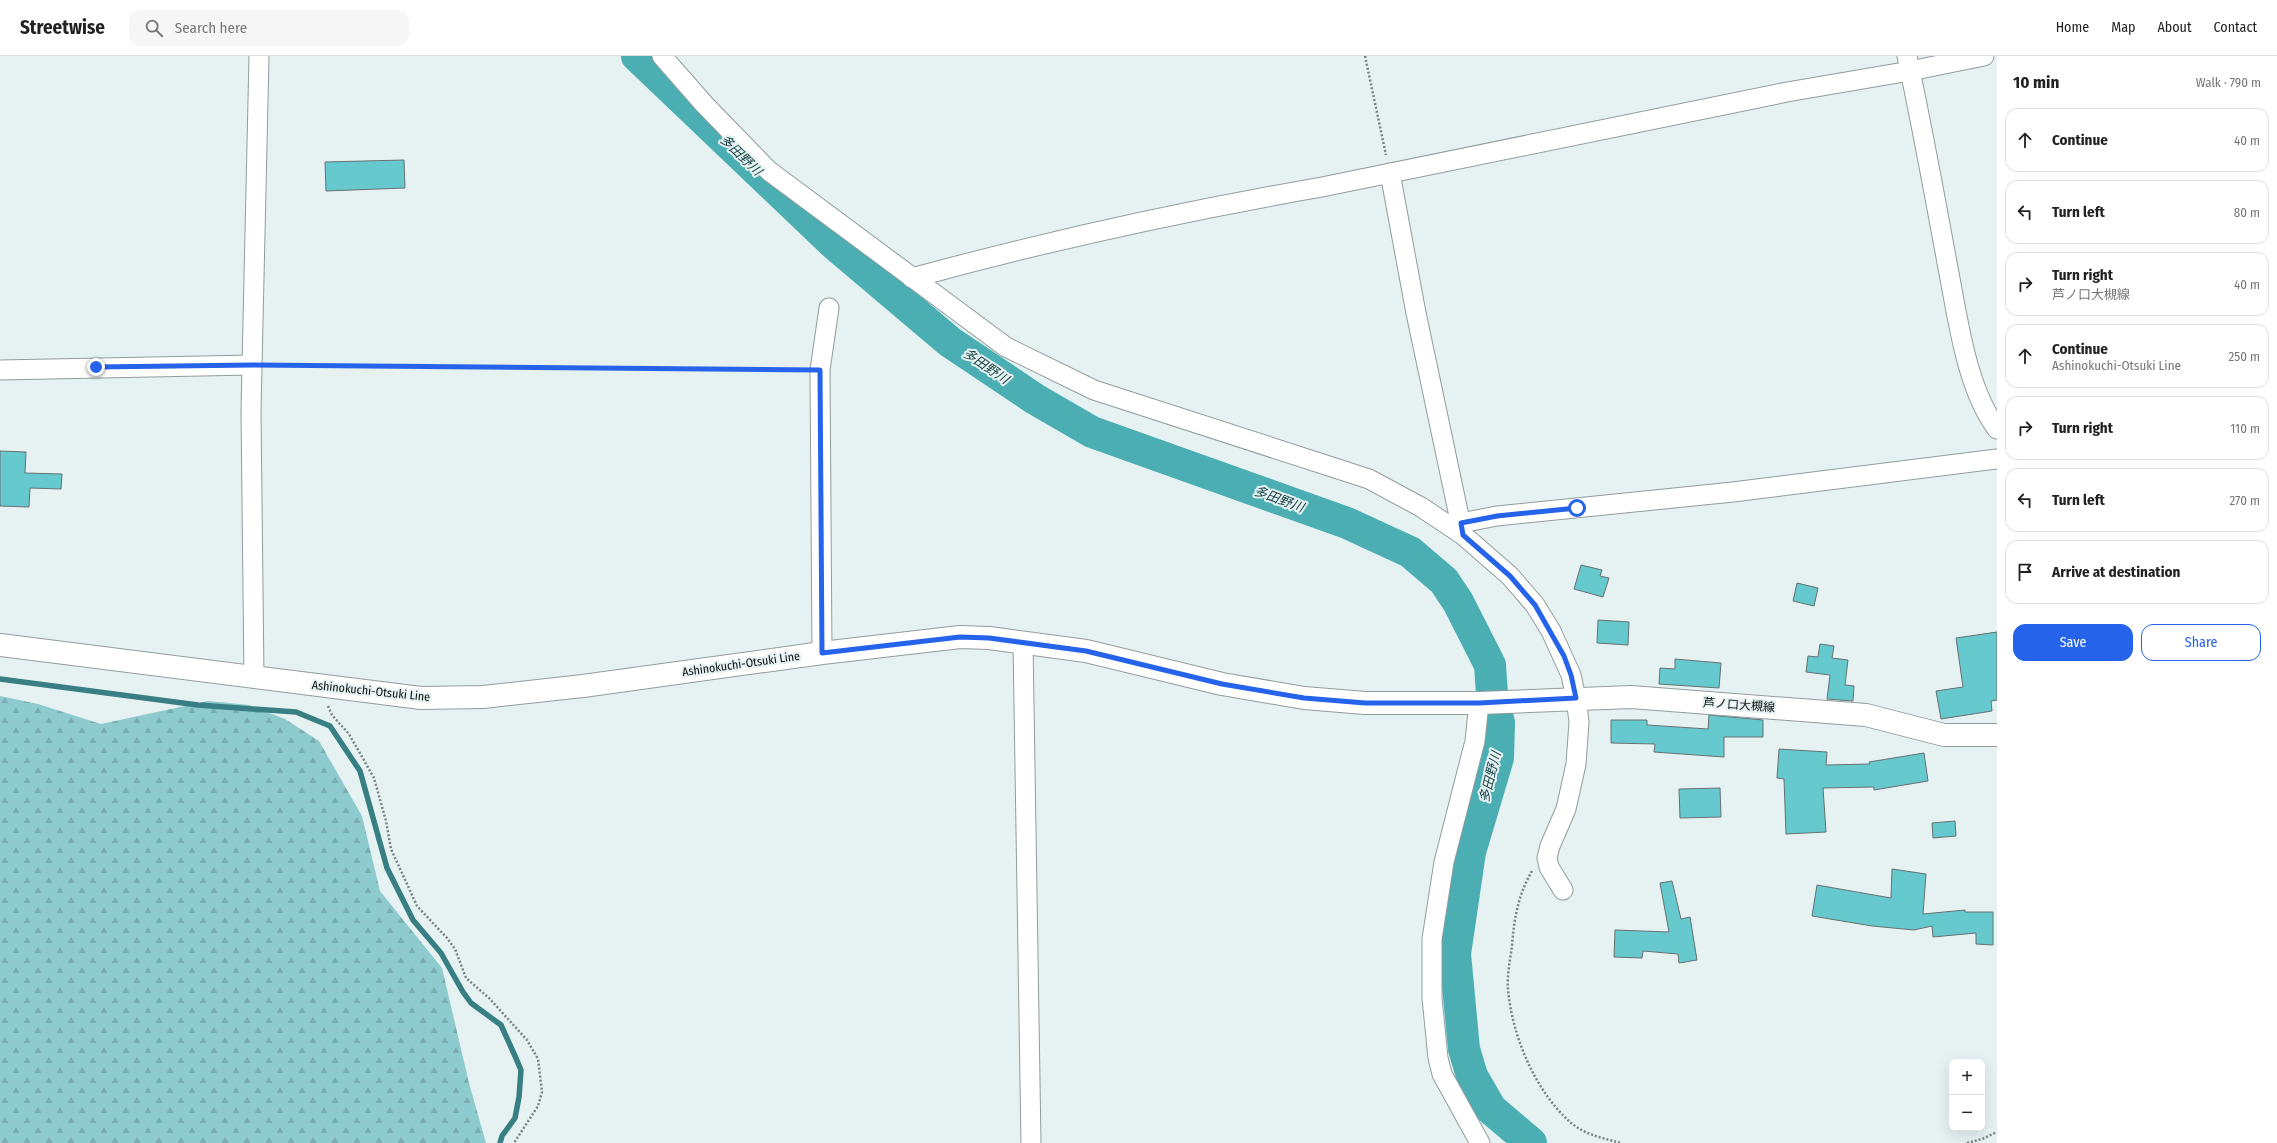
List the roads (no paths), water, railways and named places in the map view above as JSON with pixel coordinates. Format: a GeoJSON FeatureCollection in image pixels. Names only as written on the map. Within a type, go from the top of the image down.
{"type":"FeatureCollection","features":[{"type":"Feature","properties":{"kind":"main road","name":"Ashinokuchi-Otsuki Line"},"geometry":{"type":"LineString","coordinates":[[0,645],[420,698],[483,697],[583,686],[822,653],[960,637],[1023,642],[1086,651],[1222,684],[1304,698],[1365,703],[1479,703]]}},
{"type":"Feature","properties":{"kind":"main road","name":"芦ノ口大槻線"},"geometry":{"type":"LineString","coordinates":[[1479,703],[1631,697],[1866,715],[1944,735],[1997,735]]}},
{"type":"Feature","properties":{"kind":"street"},"geometry":{"type":"LineString","coordinates":[[254,678],[251,560],[252,365],[260,56]]}},
{"type":"Feature","properties":{"kind":"street"},"geometry":{"type":"LineString","coordinates":[[662,56],[704,104],[769,171],[912,278],[974,321],[1006,347],[1080,384],[1157,411],[1369,479],[1462,529],[1510,576],[1535,605],[1564,656],[1571,675],[1579,722],[1576,764],[1566,809],[1550,846],[1548,862],[1563,890]]}},
{"type":"Feature","properties":{"kind":"street"},"geometry":{"type":"LineString","coordinates":[[912,278],[1020,248],[1779,94],[1908,64],[1984,56]]}},
{"type":"Feature","properties":{"kind":"street"},"geometry":{"type":"LineString","coordinates":[[1908,64],[1959,323],[1972,378],[1976,394],[1997,429]]}},
{"type":"Feature","properties":{"kind":"street"},"geometry":{"type":"LineString","coordinates":[[1390,173],[1416,313],[1462,529]]}},
{"type":"Feature","properties":{"kind":"street"},"geometry":{"type":"LineString","coordinates":[[822,653],[820,370],[829,308]]}},
{"type":"Feature","properties":{"kind":"street"},"geometry":{"type":"LineString","coordinates":[[0,370],[252,365]]}},
{"type":"Feature","properties":{"kind":"street"},"geometry":{"type":"LineString","coordinates":[[1462,529],[1497,516],[1733,492],[1997,459]]}},
{"type":"Feature","properties":{"kind":"street"},"geometry":{"type":"LineString","coordinates":[[1023,642],[1031,1143]]}},
{"type":"Feature","properties":{"kind":"street"},"geometry":{"type":"LineString","coordinates":[[1479,703],[1475,740],[1444,862],[1432,939],[1432,998],[1438,1058],[1442,1074],[1480,1143]]}},
{"type":"Feature","properties":{"kind":"waterway","name":"多田野川"},"geometry":{"type":"LineString","coordinates":[[637,56],[833,243],[950,342],[1035,399],[1092,432],[1347,523],[1410,552],[1444,581],[1458,602],[1490,665],[1492,694],[1499,723],[1498,758],[1470,852],[1455,954],[1464,1049],[1472,1076],[1491,1109],[1531,1143]]}},
{"type":"Feature","properties":{"kind":"waterway"},"geometry":{"type":"LineString","coordinates":[[0,679],[198,705],[296,712],[330,726],[360,771],[387,868],[413,920],[441,953],[463,992],[471,1003],[501,1025],[521,1070],[519,1097],[515,1118],[502,1136],[500,1143]]}}]}
